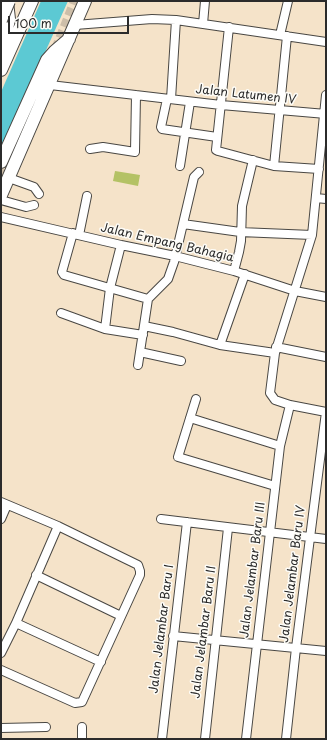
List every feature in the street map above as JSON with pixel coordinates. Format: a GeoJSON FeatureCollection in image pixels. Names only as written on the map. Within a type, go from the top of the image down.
{"type":"FeatureCollection","features":[{"type":"Feature","properties":{"kind":"highway"},"geometry":{"type":"LineString","coordinates":[[1,20],[9,1]]}},
{"type":"Feature","properties":{"kind":"highway"},"geometry":{"type":"LineString","coordinates":[[9,1],[10,30]]}},
{"type":"Feature","properties":{"kind":"highway"},"geometry":{"type":"LineString","coordinates":[[1,49],[10,30],[21,15],[27,1]]}},
{"type":"Feature","properties":{"kind":"highway"},"geometry":{"type":"LineString","coordinates":[[1,70],[32,1]]}},
{"type":"Feature","properties":{"kind":"highway"},"geometry":{"type":"LineString","coordinates":[[1,195],[70,39],[85,1]]}},
{"type":"Feature","properties":{"kind":"highway"},"geometry":{"type":"LineString","coordinates":[[1,162],[47,60],[55,51],[70,39]]}},
{"type":"Feature","properties":{"kind":"street"},"geometry":{"type":"LineString","coordinates":[[203,24],[205,1]]}},
{"type":"Feature","properties":{"kind":"street"},"geometry":{"type":"LineString","coordinates":[[274,166],[280,110],[283,36],[288,1]]}},
{"type":"Feature","properties":{"kind":"street"},"geometry":{"type":"LineString","coordinates":[[75,25],[152,19],[176,20],[326,42]]}},
{"type":"Feature","properties":{"kind":"street"},"geometry":{"type":"LineString","coordinates":[[176,20],[169,99],[162,128],[217,137]]}},
{"type":"Feature","properties":{"kind":"street"},"geometry":{"type":"LineString","coordinates":[[229,27],[216,148],[218,151],[274,166],[319,169]]}},
{"type":"Feature","properties":{"kind":"street"},"geometry":{"type":"LineString","coordinates":[[1,60],[11,38],[10,30]]}},
{"type":"Feature","properties":{"kind":"street","name":"Jalan Latumen IV"},"geometry":{"type":"LineString","coordinates":[[50,85],[221,106],[325,114]]}},
{"type":"Feature","properties":{"kind":"street"},"geometry":{"type":"LineString","coordinates":[[90,149],[103,147],[135,152],[136,95]]}},
{"type":"Feature","properties":{"kind":"street"},"geometry":{"type":"LineString","coordinates":[[326,95],[323,159],[319,169],[312,235],[275,350],[270,393],[275,400],[290,405],[326,412]]}},
{"type":"Feature","properties":{"kind":"street"},"geometry":{"type":"LineString","coordinates":[[180,166],[190,102]]}},
{"type":"Feature","properties":{"kind":"street"},"geometry":{"type":"LineString","coordinates":[[234,271],[239,252],[242,206],[253,160]]}},
{"type":"Feature","properties":{"kind":"street"},"geometry":{"type":"LineString","coordinates":[[138,365],[148,299],[168,279],[194,177],[197,174]]}},
{"type":"Feature","properties":{"kind":"street"},"geometry":{"type":"LineString","coordinates":[[9,178],[34,187],[39,194]]}},
{"type":"Feature","properties":{"kind":"street"},"geometry":{"type":"LineString","coordinates":[[87,196],[63,274],[148,299]]}},
{"type":"Feature","properties":{"kind":"street"},"geometry":{"type":"LineString","coordinates":[[316,198],[326,199]]}},
{"type":"Feature","properties":{"kind":"street"},"geometry":{"type":"LineString","coordinates":[[1,200],[26,207],[34,205],[23,222]]}},
{"type":"Feature","properties":{"kind":"street","name":"Jalan Empang Bahagia"},"geometry":{"type":"LineString","coordinates":[[1,217],[175,256],[245,274],[295,291],[326,297]]}},
{"type":"Feature","properties":{"kind":"street"},"geometry":{"type":"LineString","coordinates":[[183,224],[240,232],[312,235]]}},
{"type":"Feature","properties":{"kind":"street"},"geometry":{"type":"LineString","coordinates":[[105,329],[110,288],[121,245]]}},
{"type":"Feature","properties":{"kind":"street"},"geometry":{"type":"LineString","coordinates":[[220,345],[245,274]]}},
{"type":"Feature","properties":{"kind":"street"},"geometry":{"type":"LineString","coordinates":[[61,313],[105,329],[143,335]]}},
{"type":"Feature","properties":{"kind":"street"},"geometry":{"type":"LineString","coordinates":[[144,326],[173,332],[220,345],[326,356]]}},
{"type":"Feature","properties":{"kind":"street"},"geometry":{"type":"LineString","coordinates":[[140,352],[181,361]]}},
{"type":"Feature","properties":{"kind":"street"},"geometry":{"type":"LineString","coordinates":[[196,399],[178,457],[276,486]]}},
{"type":"Feature","properties":{"kind":"street","name":"Jalan Jelambar Baru III"},"geometry":{"type":"LineString","coordinates":[[246,739],[280,446],[290,405]]}},
{"type":"Feature","properties":{"kind":"street","name":"Jalan Jelambar Baru IV"},"geometry":{"type":"LineString","coordinates":[[286,739],[326,412]]}},
{"type":"Feature","properties":{"kind":"street"},"geometry":{"type":"LineString","coordinates":[[190,418],[280,446]]}},
{"type":"Feature","properties":{"kind":"street"},"geometry":{"type":"LineString","coordinates":[[1,519],[4,503],[58,526],[138,565],[140,574],[82,702],[75,703],[1,670]]}},
{"type":"Feature","properties":{"kind":"street"},"geometry":{"type":"LineString","coordinates":[[161,519],[228,528],[270,531],[326,539]]}},
{"type":"Feature","properties":{"kind":"street","name":"Jalan Jelambar Baru I"},"geometry":{"type":"LineString","coordinates":[[162,739],[187,522]]}},
{"type":"Feature","properties":{"kind":"street"},"geometry":{"type":"LineString","coordinates":[[1,653],[16,623],[58,526]]}},
{"type":"Feature","properties":{"kind":"street","name":"Jalan Jelambar Baru II"},"geometry":{"type":"LineString","coordinates":[[205,739],[228,528]]}},
{"type":"Feature","properties":{"kind":"street"},"geometry":{"type":"LineString","coordinates":[[36,575],[121,616]]}},
{"type":"Feature","properties":{"kind":"street"},"geometry":{"type":"LineString","coordinates":[[16,623],[101,662]]}},
{"type":"Feature","properties":{"kind":"street"},"geometry":{"type":"LineString","coordinates":[[173,636],[216,639],[326,652]]}},
{"type":"Feature","properties":{"kind":"street"},"geometry":{"type":"LineString","coordinates":[[1,728],[46,727]]}},
{"type":"Feature","properties":{"kind":"street"},"geometry":{"type":"LineString","coordinates":[[82,727],[82,739]]}},
{"type":"Feature","properties":{"kind":"green space"},"geometry":{"type":"Polygon","coordinates":[[[115,171],[140,175],[138,186],[113,181],[115,171]]]}},
{"type":"Feature","properties":{"kind":"water"},"geometry":{"type":"Polygon","coordinates":[[[41,1],[68,1],[1,151],[1,92],[41,1]]]}},
{"type":"Feature","properties":{"kind":"tunnel"},"geometry":{"type":"LineString","coordinates":[[55,49],[74,1]]}},
{"type":"Feature","properties":{"kind":"tunnel"},"geometry":{"type":"LineString","coordinates":[[1,177],[11,155]]}}]}
